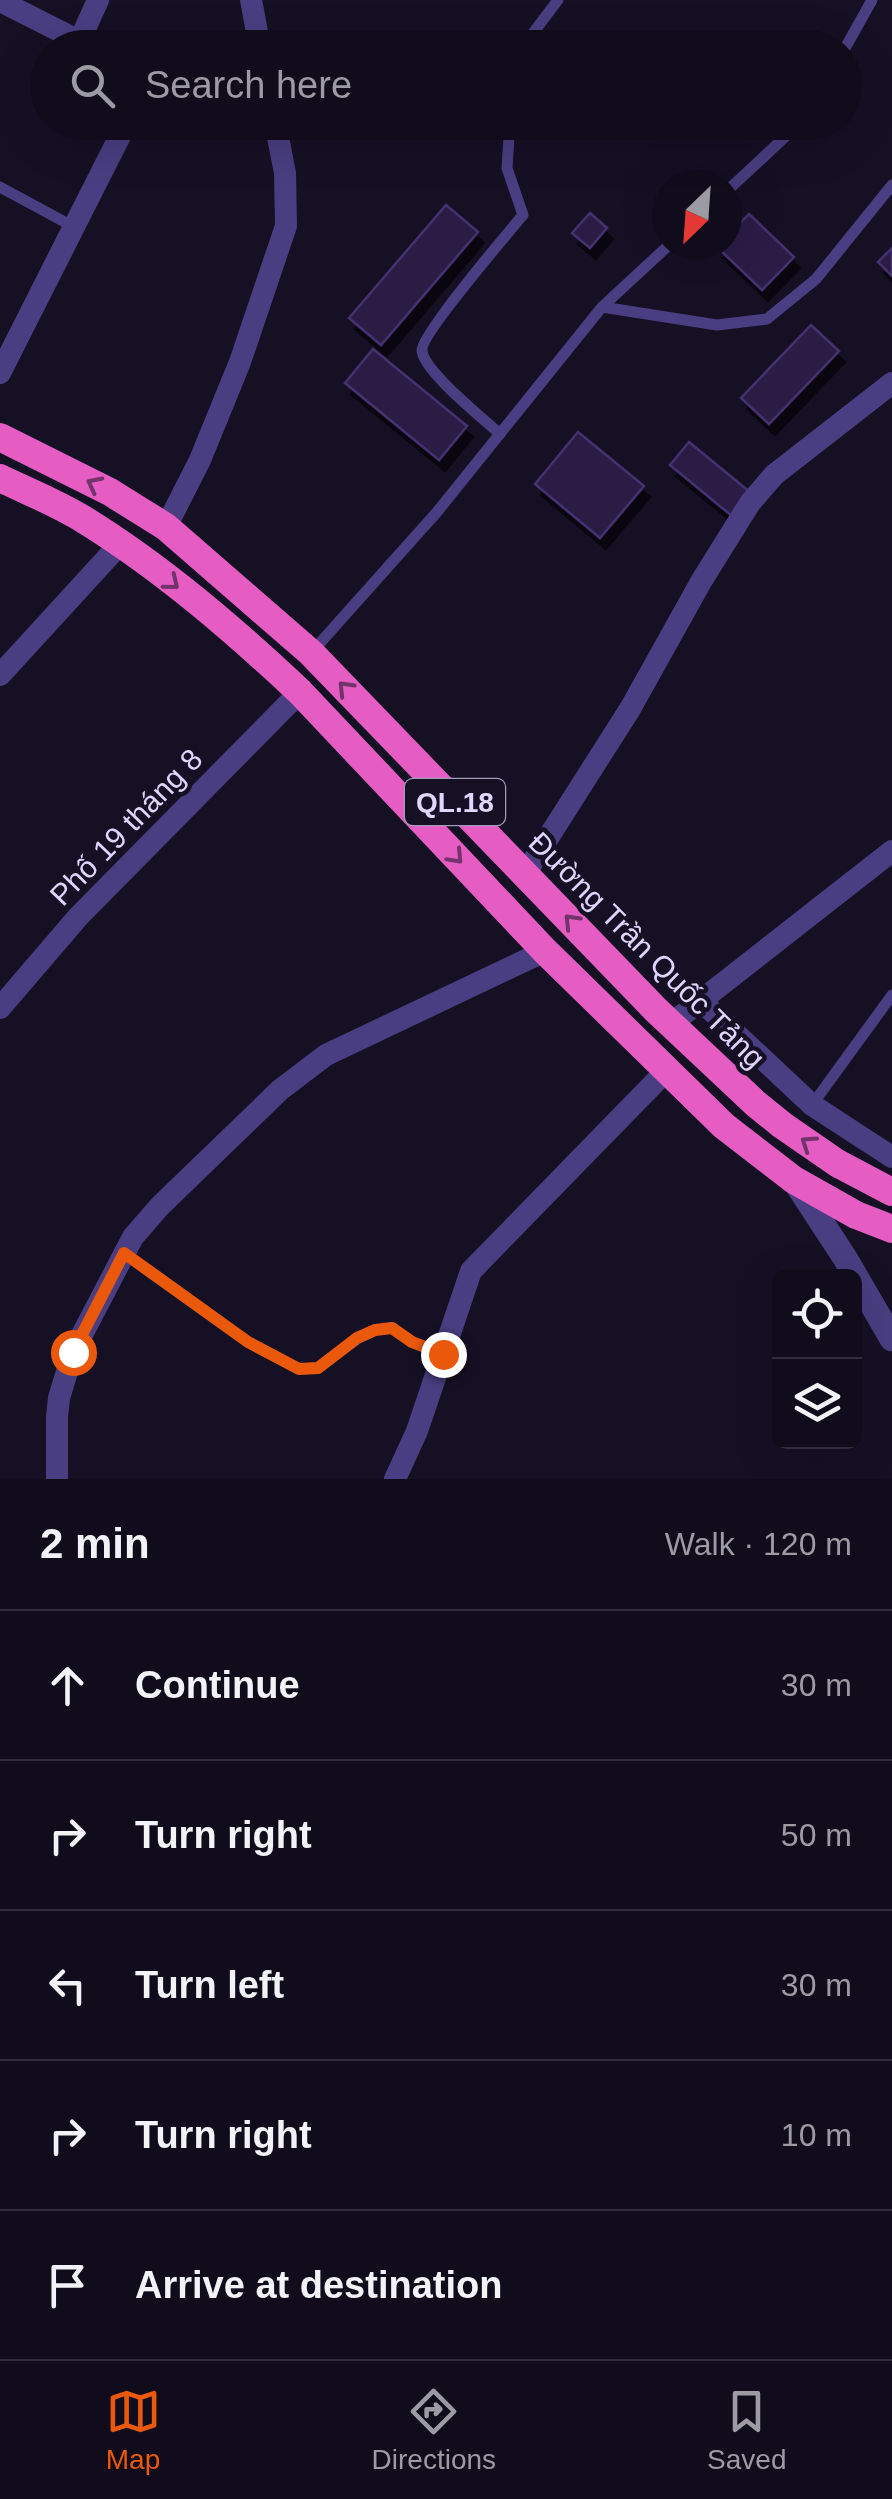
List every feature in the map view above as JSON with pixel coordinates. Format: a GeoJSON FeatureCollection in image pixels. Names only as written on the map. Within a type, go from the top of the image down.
{"type":"FeatureCollection","features":[{"type":"Feature","properties":{"kind":"highway","name":"Đường Trần Quốc Tảng"},"geometry":{"type":"LineString","coordinates":[[0,437],[110,492],[166,527],[311,653],[671,1024],[782,1125],[837,1163],[892,1192]]}},
{"type":"Feature","properties":{"kind":"highway","name":"QL.18"},"geometry":{"type":"LineString","coordinates":[[0,478],[81,518],[120,544],[263,657],[545,951],[724,1126],[794,1180],[856,1215],[892,1229]]}},
{"type":"Feature","properties":{"kind":"street"},"geometry":{"type":"LineString","coordinates":[[90,30],[98,0]]}},
{"type":"Feature","properties":{"kind":"street"},"geometry":{"type":"LineString","coordinates":[[251,0],[257,30]]}},
{"type":"Feature","properties":{"kind":"street"},"geometry":{"type":"LineString","coordinates":[[0,1],[59,30]]}},
{"type":"Feature","properties":{"kind":"street"},"geometry":{"type":"LineString","coordinates":[[0,373],[118,140]]}},
{"type":"Feature","properties":{"kind":"street"},"geometry":{"type":"LineString","coordinates":[[166,527],[200,460],[240,362],[286,226],[285,173],[279,140]]}},
{"type":"Feature","properties":{"kind":"street"},"geometry":{"type":"LineString","coordinates":[[524,874],[630,709],[750,503],[774,475],[892,383]]}},
{"type":"Feature","properties":{"kind":"street"},"geometry":{"type":"LineString","coordinates":[[0,675],[120,544]]}},
{"type":"Feature","properties":{"kind":"street","name":"Phố 19 tháng 8"},"geometry":{"type":"LineString","coordinates":[[0,1008],[78,917],[300,692]]}},
{"type":"Feature","properties":{"kind":"street"},"geometry":{"type":"LineString","coordinates":[[671,1024],[892,851]]}},
{"type":"Feature","properties":{"kind":"street"},"geometry":{"type":"LineString","coordinates":[[58,1479],[57,1417],[73,1352],[133,1237],[280,1090],[326,1054],[545,951]]}},
{"type":"Feature","properties":{"kind":"street"},"geometry":{"type":"LineString","coordinates":[[700,1001],[812,1105],[892,1157]]}},
{"type":"Feature","properties":{"kind":"street"},"geometry":{"type":"LineString","coordinates":[[396,1479],[417,1431],[471,1271],[667,1070]]}},
{"type":"Feature","properties":{"kind":"street"},"geometry":{"type":"LineString","coordinates":[[794,1180],[892,1339]]}},
{"type":"Feature","properties":{"kind":"lane"},"geometry":{"type":"LineString","coordinates":[[535,30],[558,0]]}},
{"type":"Feature","properties":{"kind":"lane"},"geometry":{"type":"LineString","coordinates":[[855,30],[872,0]]}},
{"type":"Feature","properties":{"kind":"lane"},"geometry":{"type":"LineString","coordinates":[[500,434],[434,373],[421,347],[434,323],[522,215],[507,168],[509,140]]}},
{"type":"Feature","properties":{"kind":"lane"},"geometry":{"type":"LineString","coordinates":[[742,177],[782,140]]}},
{"type":"Feature","properties":{"kind":"lane"},"geometry":{"type":"LineString","coordinates":[[602,307],[717,325],[767,319],[816,279],[892,185]]}},
{"type":"Feature","properties":{"kind":"lane"},"geometry":{"type":"LineString","coordinates":[[0,186],[74,228]]}},
{"type":"Feature","properties":{"kind":"lane"},"geometry":{"type":"LineString","coordinates":[[311,653],[437,512],[602,307],[653,260]]}},
{"type":"Feature","properties":{"kind":"lane"},"geometry":{"type":"LineString","coordinates":[[812,1105],[892,994]]}},
{"type":"Feature","properties":{"kind":"lane"},"geometry":{"type":"LineString","coordinates":[[124,1253],[248,1342],[299,1369],[318,1368],[357,1338],[392,1328],[412,1342],[443,1354]]}},
{"type":"Feature","properties":{"kind":"building"},"geometry":{"type":"Polygon","coordinates":[[[446,205],[478,232],[381,345],[349,318],[446,205]]]}},
{"type":"Feature","properties":{"kind":"building"},"geometry":{"type":"Polygon","coordinates":[[[590,213],[607,228],[590,248],[572,233],[590,213]]]}},
{"type":"Feature","properties":{"kind":"building"},"geometry":{"type":"Polygon","coordinates":[[[749,214],[794,257],[762,290],[731,260],[742,260],[742,221],[749,214]]]}},
{"type":"Feature","properties":{"kind":"building"},"geometry":{"type":"Polygon","coordinates":[[[892,248],[892,276],[878,262],[892,248]]]}},
{"type":"Feature","properties":{"kind":"building"},"geometry":{"type":"Polygon","coordinates":[[[811,325],[839,351],[769,424],[741,398],[811,325]]]}},
{"type":"Feature","properties":{"kind":"building"},"geometry":{"type":"Polygon","coordinates":[[[373,349],[467,426],[439,460],[345,383],[373,349]]]}},
{"type":"Feature","properties":{"kind":"building"},"geometry":{"type":"Polygon","coordinates":[[[578,432],[644,486],[600,538],[535,484],[578,432]]]}},
{"type":"Feature","properties":{"kind":"building"},"geometry":{"type":"Polygon","coordinates":[[[689,442],[751,493],[732,516],[670,465],[689,442]]]}},
{"type":"Feature","properties":{"kind":"route"},"geometry":{"type":"LineString","coordinates":[[73,1352],[124,1253],[248,1342],[299,1369],[318,1368],[357,1338],[392,1328],[412,1342],[443,1354]]}}]}
